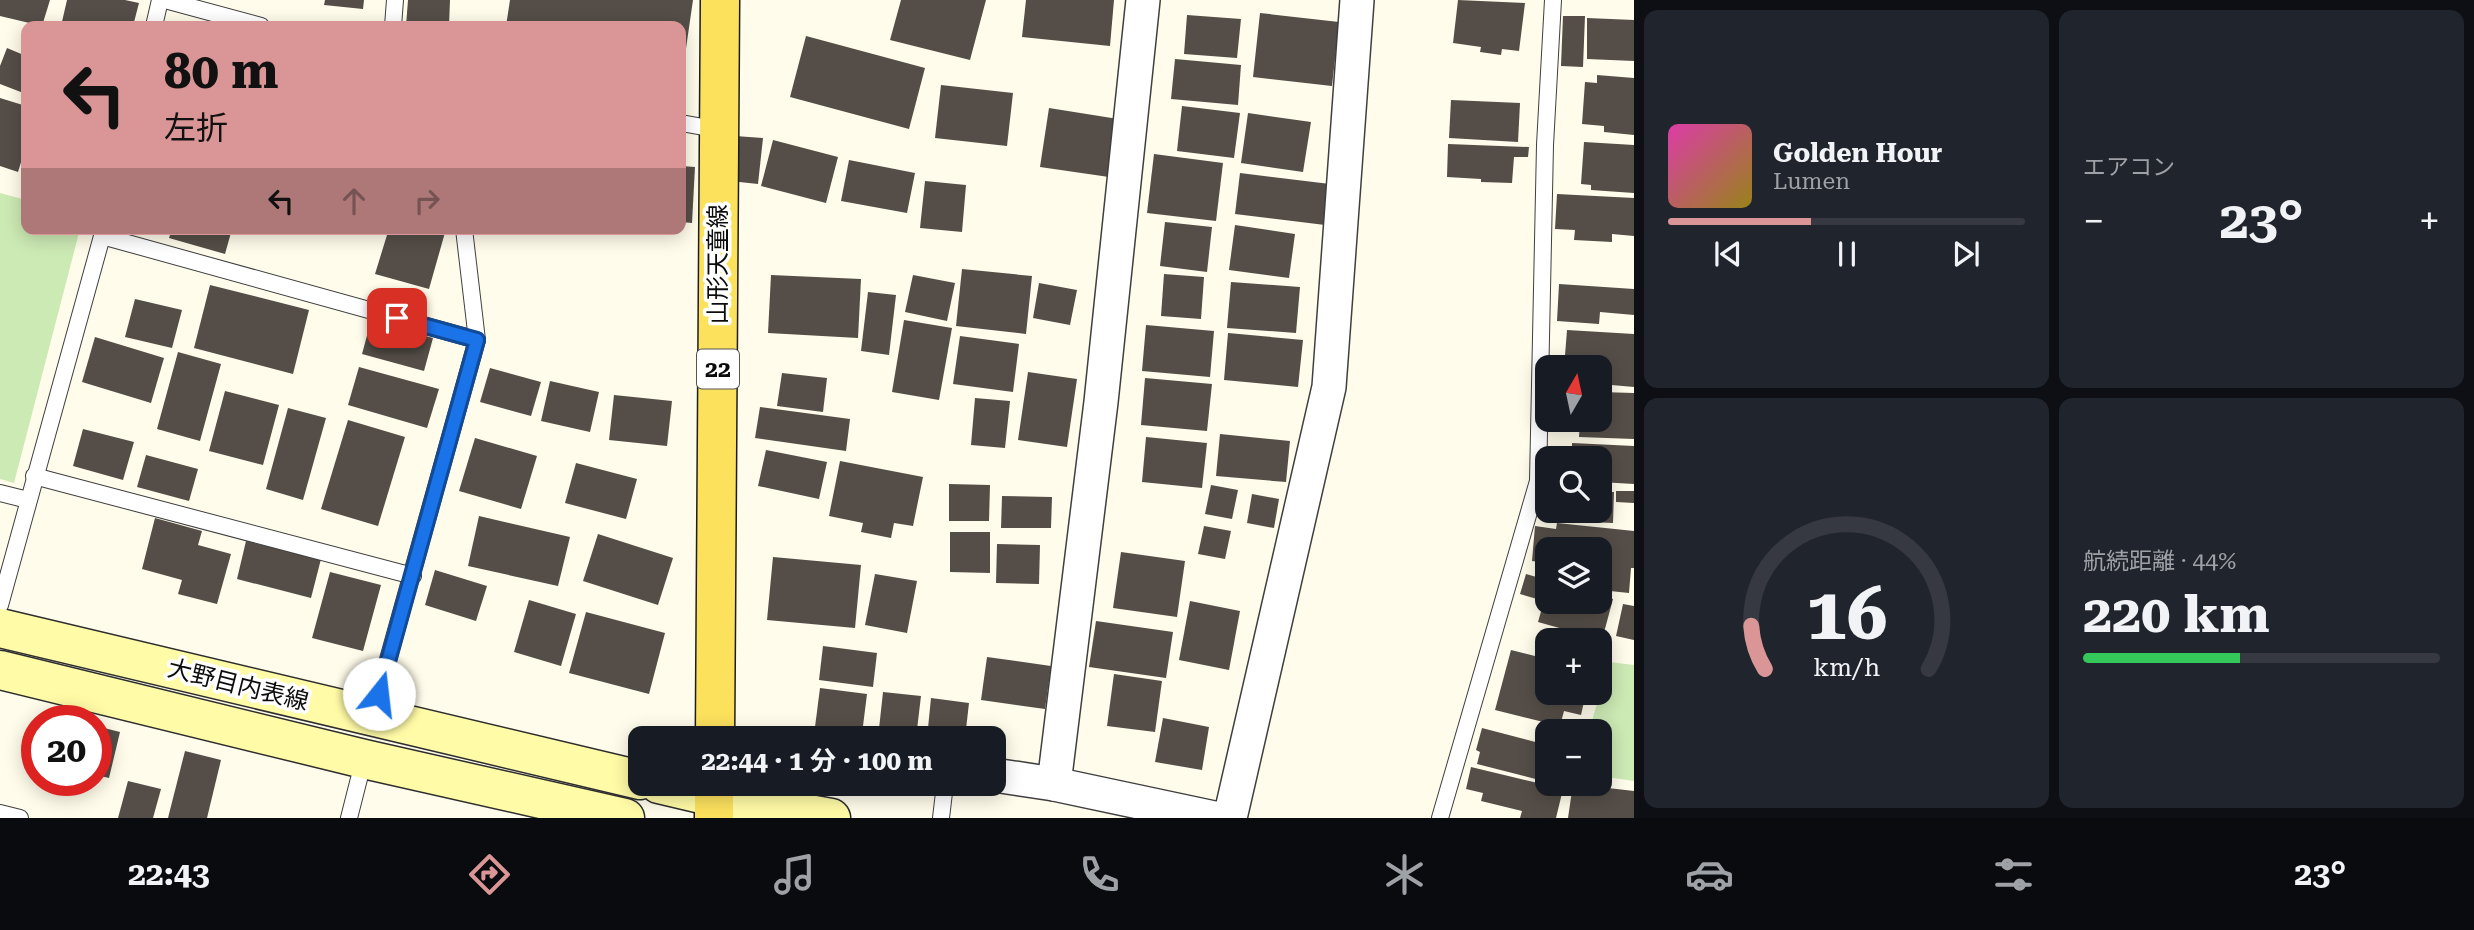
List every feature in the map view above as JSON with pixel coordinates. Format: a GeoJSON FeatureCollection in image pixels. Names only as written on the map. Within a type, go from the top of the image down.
{"type":"FeatureCollection","features":[{"type":"Feature","properties":{"kind":"main road","name":"山形天童線"},"geometry":{"type":"LineString","coordinates":[[715,726],[720,0]]}},
{"type":"Feature","properties":{"kind":"main road","name":"大野目内表線"},"geometry":{"type":"LineString","coordinates":[[0,628],[628,777]]}},
{"type":"Feature","properties":{"kind":"main road","name":"大野目内表線"},"geometry":{"type":"LineString","coordinates":[[0,670],[364,759],[625,818]]}},
{"type":"Feature","properties":{"kind":"main road"},"geometry":{"type":"LineString","coordinates":[[714,800],[831,818]]}},
{"type":"Feature","properties":{"kind":"street"},"geometry":{"type":"LineString","coordinates":[[1054,784],[1101,402],[1143,0]]}},
{"type":"Feature","properties":{"kind":"street"},"geometry":{"type":"LineString","coordinates":[[1230,818],[1329,387],[1357,0]]}},
{"type":"Feature","properties":{"kind":"street"},"geometry":{"type":"LineString","coordinates":[[1006,777],[1054,784],[1214,818]]}},
{"type":"Feature","properties":{"kind":"lane"},"geometry":{"type":"LineString","coordinates":[[156,21],[163,0],[242,21]]}},
{"type":"Feature","properties":{"kind":"lane"},"geometry":{"type":"LineString","coordinates":[[393,21],[395,0]]}},
{"type":"Feature","properties":{"kind":"lane"},"geometry":{"type":"LineString","coordinates":[[1440,818],[1538,481],[1545,145],[1553,0]]}},
{"type":"Feature","properties":{"kind":"lane"},"geometry":{"type":"LineString","coordinates":[[686,124],[720,130]]}},
{"type":"Feature","properties":{"kind":"lane"},"geometry":{"type":"LineString","coordinates":[[0,605],[102,235]]}},
{"type":"Feature","properties":{"kind":"lane"},"geometry":{"type":"LineString","coordinates":[[110,235],[477,340]]}},
{"type":"Feature","properties":{"kind":"lane"},"geometry":{"type":"LineString","coordinates":[[372,717],[477,340],[465,235]]}},
{"type":"Feature","properties":{"kind":"lane"},"geometry":{"type":"LineString","coordinates":[[34,476],[413,576]]}},
{"type":"Feature","properties":{"kind":"lane"},"geometry":{"type":"LineString","coordinates":[[0,493],[28,500]]}},
{"type":"Feature","properties":{"kind":"lane"},"geometry":{"type":"LineString","coordinates":[[349,818],[364,759]]}},
{"type":"Feature","properties":{"kind":"lane"},"geometry":{"type":"LineString","coordinates":[[941,818],[944,796]]}},
{"type":"Feature","properties":{"kind":"lane"},"geometry":{"type":"LineString","coordinates":[[0,813],[20,818]]}},
{"type":"Feature","properties":{"kind":"green space"},"geometry":{"type":"Polygon","coordinates":[[[0,193],[21,199],[21,235],[78,235],[14,483],[0,479],[0,193]]]}},
{"type":"Feature","properties":{"kind":"green space"},"geometry":{"type":"Polygon","coordinates":[[[1612,662],[1634,665],[1634,781],[1612,778],[1612,719],[1592,719],[1597,705],[1612,705],[1612,662]]]}},
{"type":"Feature","properties":{"kind":"building"},"geometry":{"type":"Polygon","coordinates":[[[0,0],[50,0],[44,21],[21,21],[0,16],[0,0]]]}},
{"type":"Feature","properties":{"kind":"building"},"geometry":{"type":"Polygon","coordinates":[[[67,0],[125,0],[139,3],[134,21],[62,21],[67,0]]]}},
{"type":"Feature","properties":{"kind":"building"},"geometry":{"type":"Polygon","coordinates":[[[325,0],[364,0],[363,9],[324,5],[325,0]]]}},
{"type":"Feature","properties":{"kind":"building"},"geometry":{"type":"Polygon","coordinates":[[[408,0],[450,0],[449,21],[406,21],[408,0]]]}},
{"type":"Feature","properties":{"kind":"building"},"geometry":{"type":"Polygon","coordinates":[[[510,0],[693,0],[686,48],[686,21],[507,21],[510,0]]]}},
{"type":"Feature","properties":{"kind":"building"},"geometry":{"type":"Polygon","coordinates":[[[901,0],[986,0],[970,60],[890,40],[901,0]]]}},
{"type":"Feature","properties":{"kind":"building"},"geometry":{"type":"Polygon","coordinates":[[[1026,0],[1114,0],[1110,46],[1022,37],[1026,0]]]}},
{"type":"Feature","properties":{"kind":"building"},"geometry":{"type":"Polygon","coordinates":[[[1458,0],[1525,3],[1519,51],[1502,49],[1501,55],[1480,52],[1481,47],[1453,43],[1458,0]]]}},
{"type":"Feature","properties":{"kind":"building"},"geometry":{"type":"Polygon","coordinates":[[[1260,13],[1339,22],[1332,86],[1253,77],[1260,13]]]}},
{"type":"Feature","properties":{"kind":"building"},"geometry":{"type":"Polygon","coordinates":[[[1187,15],[1241,19],[1237,58],[1184,54],[1187,15]]]}},
{"type":"Feature","properties":{"kind":"building"},"geometry":{"type":"Polygon","coordinates":[[[1563,16],[1585,16],[1583,67],[1561,66],[1563,16]]]}},
{"type":"Feature","properties":{"kind":"building"},"geometry":{"type":"Polygon","coordinates":[[[1587,18],[1634,20],[1634,61],[1587,59],[1587,18]]]}},
{"type":"Feature","properties":{"kind":"building"},"geometry":{"type":"Polygon","coordinates":[[[806,36],[925,68],[909,129],[790,97],[806,36]]]}},
{"type":"Feature","properties":{"kind":"building"},"geometry":{"type":"Polygon","coordinates":[[[7,48],[21,54],[21,92],[0,84],[0,66],[7,48]]]}},
{"type":"Feature","properties":{"kind":"building"},"geometry":{"type":"Polygon","coordinates":[[[1175,59],[1241,65],[1238,105],[1171,99],[1175,59]]]}},
{"type":"Feature","properties":{"kind":"building"},"geometry":{"type":"Polygon","coordinates":[[[1597,75],[1634,78],[1634,135],[1604,132],[1604,126],[1582,124],[1585,82],[1597,83],[1597,75]]]}},
{"type":"Feature","properties":{"kind":"building"},"geometry":{"type":"Polygon","coordinates":[[[941,85],[1013,93],[1007,146],[935,138],[941,85]]]}},
{"type":"Feature","properties":{"kind":"building"},"geometry":{"type":"Polygon","coordinates":[[[0,98],[21,104],[21,162],[18,172],[0,166],[0,98]]]}},
{"type":"Feature","properties":{"kind":"building"},"geometry":{"type":"Polygon","coordinates":[[[1451,100],[1520,103],[1518,142],[1449,138],[1451,100]]]}},
{"type":"Feature","properties":{"kind":"building"},"geometry":{"type":"Polygon","coordinates":[[[1182,106],[1240,113],[1234,158],[1177,151],[1182,106]]]}},
{"type":"Feature","properties":{"kind":"building"},"geometry":{"type":"Polygon","coordinates":[[[1049,108],[1118,119],[1109,177],[1040,167],[1049,108]]]}},
{"type":"Feature","properties":{"kind":"building"},"geometry":{"type":"Polygon","coordinates":[[[1248,113],[1311,122],[1303,172],[1241,163],[1248,113]]]}},
{"type":"Feature","properties":{"kind":"building"},"geometry":{"type":"Polygon","coordinates":[[[735,136],[763,138],[758,184],[730,181],[735,136]]]}},
{"type":"Feature","properties":{"kind":"building"},"geometry":{"type":"Polygon","coordinates":[[[773,140],[838,157],[826,203],[761,186],[773,140]]]}},
{"type":"Feature","properties":{"kind":"building"},"geometry":{"type":"Polygon","coordinates":[[[1584,142],[1634,145],[1634,193],[1591,190],[1591,185],[1581,184],[1584,142]]]}},
{"type":"Feature","properties":{"kind":"building"},"geometry":{"type":"Polygon","coordinates":[[[1448,144],[1529,147],[1528,157],[1514,157],[1512,183],[1481,182],[1481,179],[1447,177],[1448,144]]]}},
{"type":"Feature","properties":{"kind":"building"},"geometry":{"type":"Polygon","coordinates":[[[1154,154],[1223,163],[1216,221],[1147,213],[1154,154]]]}},
{"type":"Feature","properties":{"kind":"building"},"geometry":{"type":"Polygon","coordinates":[[[849,160],[915,173],[907,213],[841,201],[849,160]]]}},
{"type":"Feature","properties":{"kind":"building"},"geometry":{"type":"Polygon","coordinates":[[[686,166],[695,167],[692,223],[686,222],[686,166]]]}},
{"type":"Feature","properties":{"kind":"building"},"geometry":{"type":"Polygon","coordinates":[[[1240,173],[1330,184],[1325,225],[1235,214],[1240,173]]]}},
{"type":"Feature","properties":{"kind":"building"},"geometry":{"type":"Polygon","coordinates":[[[925,181],[966,185],[962,232],[920,228],[925,181]]]}},
{"type":"Feature","properties":{"kind":"building"},"geometry":{"type":"Polygon","coordinates":[[[1557,194],[1634,198],[1634,236],[1612,234],[1612,242],[1574,240],[1575,230],[1555,229],[1557,194]]]}},
{"type":"Feature","properties":{"kind":"building"},"geometry":{"type":"Polygon","coordinates":[[[1165,222],[1212,227],[1207,272],[1160,266],[1165,222]]]}},
{"type":"Feature","properties":{"kind":"building"},"geometry":{"type":"Polygon","coordinates":[[[1235,225],[1295,234],[1289,278],[1229,270],[1235,225]]]}},
{"type":"Feature","properties":{"kind":"building"},"geometry":{"type":"Polygon","coordinates":[[[170,235],[230,235],[225,254],[169,238],[170,235]]]}},
{"type":"Feature","properties":{"kind":"building"},"geometry":{"type":"Polygon","coordinates":[[[387,235],[444,235],[429,289],[375,274],[387,235]]]}},
{"type":"Feature","properties":{"kind":"building"},"geometry":{"type":"Polygon","coordinates":[[[962,269],[1032,276],[1026,334],[956,326],[962,269]]]}},
{"type":"Feature","properties":{"kind":"building"},"geometry":{"type":"Polygon","coordinates":[[[1164,274],[1204,277],[1201,319],[1161,316],[1164,274]]]}},
{"type":"Feature","properties":{"kind":"building"},"geometry":{"type":"Polygon","coordinates":[[[771,275],[861,279],[858,338],[768,333],[771,275]]]}},
{"type":"Feature","properties":{"kind":"building"},"geometry":{"type":"Polygon","coordinates":[[[913,275],[955,283],[947,321],[905,312],[913,275]]]}},
{"type":"Feature","properties":{"kind":"building"},"geometry":{"type":"Polygon","coordinates":[[[1231,282],[1300,287],[1296,333],[1227,328],[1231,282]]]}},
{"type":"Feature","properties":{"kind":"building"},"geometry":{"type":"Polygon","coordinates":[[[1039,283],[1077,290],[1070,325],[1033,318],[1039,283]]]}},
{"type":"Feature","properties":{"kind":"building"},"geometry":{"type":"Polygon","coordinates":[[[1559,284],[1634,289],[1634,315],[1600,312],[1599,324],[1557,321],[1559,284]]]}},
{"type":"Feature","properties":{"kind":"building"},"geometry":{"type":"Polygon","coordinates":[[[210,285],[309,310],[293,374],[194,348],[210,285]]]}},
{"type":"Feature","properties":{"kind":"building"},"geometry":{"type":"Polygon","coordinates":[[[868,292],[896,295],[889,355],[861,351],[868,292]]]}},
{"type":"Feature","properties":{"kind":"building"},"geometry":{"type":"Polygon","coordinates":[[[135,299],[182,310],[172,348],[125,337],[135,299]]]}},
{"type":"Feature","properties":{"kind":"building"},"geometry":{"type":"Polygon","coordinates":[[[904,320],[952,328],[939,400],[892,392],[904,320]]]}},
{"type":"Feature","properties":{"kind":"building"},"geometry":{"type":"Polygon","coordinates":[[[371,321],[433,338],[424,371],[362,354],[371,321]]]}},
{"type":"Feature","properties":{"kind":"building"},"geometry":{"type":"Polygon","coordinates":[[[1146,325],[1214,331],[1210,377],[1142,371],[1146,325]]]}},
{"type":"Feature","properties":{"kind":"building"},"geometry":{"type":"Polygon","coordinates":[[[1567,330],[1634,334],[1634,387],[1612,385],[1612,355],[1565,355],[1567,330]]]}},
{"type":"Feature","properties":{"kind":"building"},"geometry":{"type":"Polygon","coordinates":[[[1228,333],[1303,340],[1298,387],[1224,380],[1228,333]]]}},
{"type":"Feature","properties":{"kind":"building"},"geometry":{"type":"Polygon","coordinates":[[[960,336],[1019,344],[1013,392],[953,384],[960,336]]]}},
{"type":"Feature","properties":{"kind":"building"},"geometry":{"type":"Polygon","coordinates":[[[95,337],[164,358],[151,403],[82,382],[95,337]]]}},
{"type":"Feature","properties":{"kind":"building"},"geometry":{"type":"Polygon","coordinates":[[[178,352],[221,364],[200,441],[157,429],[178,352]]]}},
{"type":"Feature","properties":{"kind":"building"},"geometry":{"type":"Polygon","coordinates":[[[359,367],[439,389],[427,428],[348,405],[359,367]]]}},
{"type":"Feature","properties":{"kind":"building"},"geometry":{"type":"Polygon","coordinates":[[[490,368],[541,382],[531,416],[480,402],[490,368]]]}},
{"type":"Feature","properties":{"kind":"building"},"geometry":{"type":"Polygon","coordinates":[[[1028,372],[1077,379],[1067,447],[1018,440],[1028,372]]]}},
{"type":"Feature","properties":{"kind":"building"},"geometry":{"type":"Polygon","coordinates":[[[782,373],[827,378],[823,412],[777,406],[782,373]]]}},
{"type":"Feature","properties":{"kind":"building"},"geometry":{"type":"Polygon","coordinates":[[[1145,378],[1212,384],[1207,431],[1141,425],[1145,378]]]}},
{"type":"Feature","properties":{"kind":"building"},"geometry":{"type":"Polygon","coordinates":[[[550,381],[599,392],[590,432],[541,421],[550,381]]]}},
{"type":"Feature","properties":{"kind":"building"},"geometry":{"type":"Polygon","coordinates":[[[225,391],[279,405],[263,465],[209,451],[225,391]]]}},
{"type":"Feature","properties":{"kind":"building"},"geometry":{"type":"Polygon","coordinates":[[[1612,392],[1634,393],[1634,439],[1579,437],[1579,432],[1612,432],[1612,392]]]}},
{"type":"Feature","properties":{"kind":"building"},"geometry":{"type":"Polygon","coordinates":[[[614,395],[672,401],[667,446],[609,440],[614,395]]]}},
{"type":"Feature","properties":{"kind":"building"},"geometry":{"type":"Polygon","coordinates":[[[975,398],[1010,401],[1005,448],[971,445],[975,398]]]}},
{"type":"Feature","properties":{"kind":"building"},"geometry":{"type":"Polygon","coordinates":[[[760,407],[850,419],[846,451],[755,438],[760,407]]]}},
{"type":"Feature","properties":{"kind":"building"},"geometry":{"type":"Polygon","coordinates":[[[288,408],[326,418],[303,500],[266,489],[288,408]]]}},
{"type":"Feature","properties":{"kind":"building"},"geometry":{"type":"Polygon","coordinates":[[[348,420],[405,437],[378,526],[321,509],[348,420]]]}},
{"type":"Feature","properties":{"kind":"building"},"geometry":{"type":"Polygon","coordinates":[[[83,429],[134,442],[123,480],[73,466],[83,429]]]}},
{"type":"Feature","properties":{"kind":"building"},"geometry":{"type":"Polygon","coordinates":[[[1220,434],[1290,441],[1286,482],[1216,476],[1220,434]]]}},
{"type":"Feature","properties":{"kind":"building"},"geometry":{"type":"Polygon","coordinates":[[[1146,437],[1207,443],[1202,488],[1142,482],[1146,437]]]}},
{"type":"Feature","properties":{"kind":"building"},"geometry":{"type":"Polygon","coordinates":[[[475,438],[537,456],[521,509],[459,491],[475,438]]]}},
{"type":"Feature","properties":{"kind":"building"},"geometry":{"type":"Polygon","coordinates":[[[1572,443],[1634,446],[1634,484],[1612,483],[1612,446],[1572,446],[1572,443]]]}},
{"type":"Feature","properties":{"kind":"building"},"geometry":{"type":"Polygon","coordinates":[[[766,450],[827,462],[819,499],[758,486],[766,450]]]}},
{"type":"Feature","properties":{"kind":"building"},"geometry":{"type":"Polygon","coordinates":[[[146,455],[198,469],[189,501],[137,487],[146,455]]]}},
{"type":"Feature","properties":{"kind":"building"},"geometry":{"type":"Polygon","coordinates":[[[840,461],[923,477],[913,526],[894,523],[891,538],[861,532],[863,523],[829,516],[840,461]]]}},
{"type":"Feature","properties":{"kind":"building"},"geometry":{"type":"Polygon","coordinates":[[[576,463],[637,479],[626,519],[565,503],[576,463]]]}},
{"type":"Feature","properties":{"kind":"building"},"geometry":{"type":"Polygon","coordinates":[[[949,484],[990,485],[989,521],[949,521],[949,484]]]}},
{"type":"Feature","properties":{"kind":"building"},"geometry":{"type":"Polygon","coordinates":[[[1211,485],[1238,490],[1232,519],[1205,514],[1211,485]]]}},
{"type":"Feature","properties":{"kind":"building"},"geometry":{"type":"Polygon","coordinates":[[[1616,491],[1634,491],[1634,503],[1616,502],[1616,491]]]}},
{"type":"Feature","properties":{"kind":"building"},"geometry":{"type":"Polygon","coordinates":[[[1612,492],[1614,492],[1613,523],[1612,492]]]}},
{"type":"Feature","properties":{"kind":"building"},"geometry":{"type":"Polygon","coordinates":[[[1252,494],[1279,499],[1274,528],[1247,523],[1252,494]]]}},
{"type":"Feature","properties":{"kind":"building"},"geometry":{"type":"Polygon","coordinates":[[[1002,496],[1052,497],[1051,528],[1001,528],[1002,496]]]}},
{"type":"Feature","properties":{"kind":"building"},"geometry":{"type":"Polygon","coordinates":[[[479,516],[570,537],[558,586],[468,566],[479,516]]]}},
{"type":"Feature","properties":{"kind":"building"},"geometry":{"type":"Polygon","coordinates":[[[155,518],[202,531],[198,545],[231,554],[217,604],[178,594],[182,580],[142,569],[155,518]]]}},
{"type":"Feature","properties":{"kind":"building"},"geometry":{"type":"Polygon","coordinates":[[[1557,523],[1634,531],[1634,568],[1631,568],[1629,593],[1612,591],[1612,537],[1535,537],[1535,561],[1532,561],[1535,526],[1556,529],[1557,523]]]}},
{"type":"Feature","properties":{"kind":"building"},"geometry":{"type":"Polygon","coordinates":[[[1204,526],[1231,531],[1225,559],[1198,554],[1204,526]]]}},
{"type":"Feature","properties":{"kind":"building"},"geometry":{"type":"Polygon","coordinates":[[[950,532],[990,532],[990,573],[950,572],[950,532]]]}},
{"type":"Feature","properties":{"kind":"building"},"geometry":{"type":"Polygon","coordinates":[[[598,534],[673,558],[658,605],[583,581],[598,534]]]}},
{"type":"Feature","properties":{"kind":"building"},"geometry":{"type":"Polygon","coordinates":[[[246,541],[321,559],[311,598],[237,579],[246,541]]]}},
{"type":"Feature","properties":{"kind":"building"},"geometry":{"type":"Polygon","coordinates":[[[997,544],[1040,545],[1039,584],[996,583],[997,544]]]}},
{"type":"Feature","properties":{"kind":"building"},"geometry":{"type":"Polygon","coordinates":[[[1121,552],[1185,561],[1177,617],[1113,608],[1121,552]]]}},
{"type":"Feature","properties":{"kind":"building"},"geometry":{"type":"Polygon","coordinates":[[[773,557],[861,565],[855,628],[767,620],[773,557]]]}},
{"type":"Feature","properties":{"kind":"building"},"geometry":{"type":"Polygon","coordinates":[[[435,570],[487,586],[476,621],[425,605],[435,570]]]}},
{"type":"Feature","properties":{"kind":"building"},"geometry":{"type":"Polygon","coordinates":[[[330,572],[381,585],[363,651],[312,638],[330,572]]]}},
{"type":"Feature","properties":{"kind":"building"},"geometry":{"type":"Polygon","coordinates":[[[875,574],[917,581],[907,633],[865,625],[875,574]]]}},
{"type":"Feature","properties":{"kind":"building"},"geometry":{"type":"Polygon","coordinates":[[[1526,574],[1535,577],[1535,598],[1520,594],[1526,574]]]}},
{"type":"Feature","properties":{"kind":"building"},"geometry":{"type":"Polygon","coordinates":[[[529,600],[576,614],[561,666],[514,652],[529,600]]]}},
{"type":"Feature","properties":{"kind":"building"},"geometry":{"type":"Polygon","coordinates":[[[1190,601],[1240,611],[1229,670],[1179,660],[1190,601]]]}},
{"type":"Feature","properties":{"kind":"building"},"geometry":{"type":"Polygon","coordinates":[[[1623,604],[1634,606],[1634,640],[1616,636],[1623,604]]]}},
{"type":"Feature","properties":{"kind":"building"},"geometry":{"type":"Polygon","coordinates":[[[586,612],[665,633],[649,694],[569,673],[586,612]]]}},
{"type":"Feature","properties":{"kind":"building"},"geometry":{"type":"Polygon","coordinates":[[[1540,614],[1609,614],[1605,628],[1559,628],[1538,622],[1540,614]]]}},
{"type":"Feature","properties":{"kind":"building"},"geometry":{"type":"Polygon","coordinates":[[[1096,621],[1173,632],[1166,678],[1089,667],[1096,621]]]}},
{"type":"Feature","properties":{"kind":"building"},"geometry":{"type":"Polygon","coordinates":[[[823,646],[877,653],[873,687],[819,680],[823,646]]]}},
{"type":"Feature","properties":{"kind":"building"},"geometry":{"type":"Polygon","coordinates":[[[1511,650],[1535,656],[1535,705],[1583,705],[1581,715],[1564,711],[1562,719],[1535,720],[1495,710],[1511,650]]]}},
{"type":"Feature","properties":{"kind":"building"},"geometry":{"type":"Polygon","coordinates":[[[987,657],[1051,666],[1045,709],[981,700],[987,657]]]}},
{"type":"Feature","properties":{"kind":"building"},"geometry":{"type":"Polygon","coordinates":[[[1114,674],[1162,681],[1155,732],[1107,726],[1114,674]]]}},
{"type":"Feature","properties":{"kind":"building"},"geometry":{"type":"Polygon","coordinates":[[[820,688],[867,694],[863,726],[815,726],[820,688]]]}},
{"type":"Feature","properties":{"kind":"building"},"geometry":{"type":"Polygon","coordinates":[[[883,692],[921,696],[917,726],[879,726],[883,692]]]}},
{"type":"Feature","properties":{"kind":"building"},"geometry":{"type":"Polygon","coordinates":[[[931,698],[969,703],[966,726],[928,726],[931,698]]]}},
{"type":"Feature","properties":{"kind":"building"},"geometry":{"type":"Polygon","coordinates":[[[1163,718],[1209,727],[1202,770],[1155,762],[1163,718]]]}},
{"type":"Feature","properties":{"kind":"building"},"geometry":{"type":"Polygon","coordinates":[[[1482,728],[1535,742],[1535,779],[1477,764],[1480,752],[1476,750],[1482,728]]]}},
{"type":"Feature","properties":{"kind":"building"},"geometry":{"type":"Polygon","coordinates":[[[112,730],[120,732],[112,765],[112,730]]]}},
{"type":"Feature","properties":{"kind":"building"},"geometry":{"type":"Polygon","coordinates":[[[185,751],[221,760],[207,818],[168,818],[185,751]]]}},
{"type":"Feature","properties":{"kind":"building"},"geometry":{"type":"Polygon","coordinates":[[[1471,767],[1535,782],[1535,796],[1561,796],[1556,818],[1520,818],[1522,811],[1481,801],[1483,793],[1466,789],[1471,767]]]}},
{"type":"Feature","properties":{"kind":"building"},"geometry":{"type":"Polygon","coordinates":[[[128,781],[161,789],[153,818],[118,818],[128,781]]]}},
{"type":"Feature","properties":{"kind":"building"},"geometry":{"type":"Polygon","coordinates":[[[1612,788],[1634,791],[1634,818],[1568,818],[1571,796],[1612,796],[1612,788]]]}},
{"type":"Feature","properties":{"kind":"route"},"geometry":{"type":"LineString","coordinates":[[379,694],[477,340],[397,318]]}}]}
